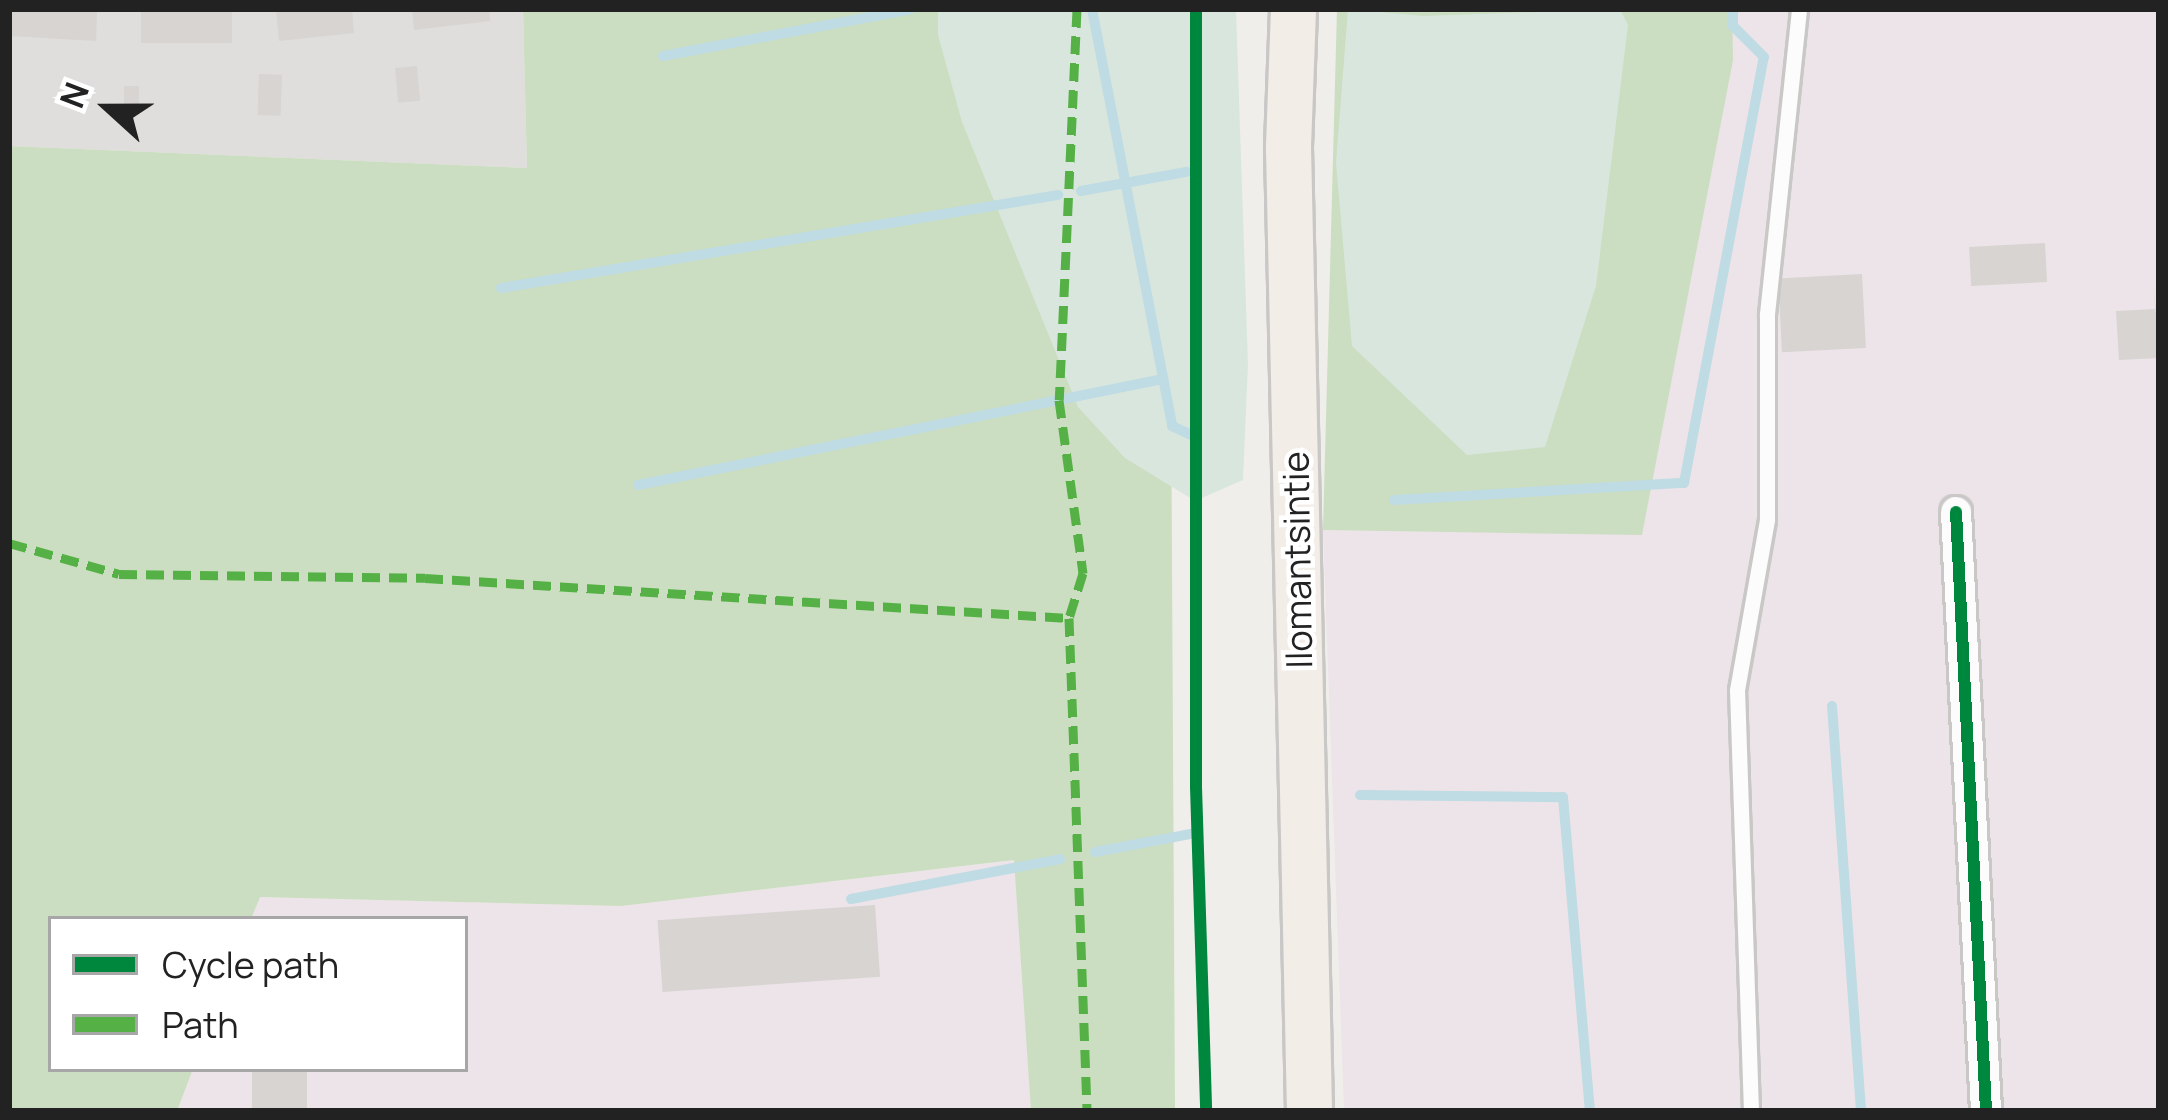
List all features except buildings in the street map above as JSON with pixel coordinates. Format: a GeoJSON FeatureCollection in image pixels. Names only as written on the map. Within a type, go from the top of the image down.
{"type":"FeatureCollection","features":[{"type":"Feature","properties":{"kind":"main road","name":"Ilomantsintie"},"geometry":{"type":"LineString","coordinates":[[1293,9],[1288,148],[1309,1111]]}},
{"type":"Feature","properties":{"kind":"street"},"geometry":{"type":"LineString","coordinates":[[1956,512],[1986,1111]]}},
{"type":"Feature","properties":{"kind":"lane"},"geometry":{"type":"LineString","coordinates":[[1751,1111],[1737,690],[1767,519],[1767,314],[1799,9]]}},
{"type":"Feature","properties":{"kind":"shaded area"},"geometry":{"type":"Polygon","coordinates":[[[9,9],[523,9],[527,168],[9,146],[9,9]]]}},
{"type":"Feature","properties":{"kind":"shaded area"},"geometry":{"type":"Polygon","coordinates":[[[938,9],[1236,9],[1248,364],[1243,480],[1195,501],[1125,458],[1078,407],[962,122],[938,35],[938,9]]]}},
{"type":"Feature","properties":{"kind":"shaded area"},"geometry":{"type":"Polygon","coordinates":[[[1348,9],[1424,16],[1620,9],[1628,25],[1596,286],[1545,447],[1467,455],[1352,346],[1336,163],[1348,9]]]}},
{"type":"Feature","properties":{"kind":"shaded area"},"geometry":{"type":"Polygon","coordinates":[[[1475,9],[2159,9],[2159,1111],[1344,1111],[1323,530],[1478,532],[1475,9]]]}},
{"type":"Feature","properties":{"kind":"shaded area"},"geometry":{"type":"Polygon","coordinates":[[[1015,860],[1031,1111],[177,1111],[192,1072],[468,1072],[468,916],[252,916],[259,897],[621,906],[1015,860]]]}},
{"type":"Feature","properties":{"kind":"green space"},"geometry":{"type":"Polygon","coordinates":[[[523,9],[1169,9],[1175,1111],[1031,1111],[1014,860],[621,906],[260,897],[252,916],[48,916],[48,1072],[192,1072],[177,1111],[9,1111],[9,146],[527,168],[523,9]]]}},
{"type":"Feature","properties":{"kind":"green space"},"geometry":{"type":"Polygon","coordinates":[[[1337,9],[1732,9],[1733,60],[1642,535],[1323,530],[1337,9]]]}},
{"type":"Feature","properties":{"kind":"waterway"},"geometry":{"type":"LineString","coordinates":[[663,56],[911,9]]}},
{"type":"Feature","properties":{"kind":"waterway"},"geometry":{"type":"LineString","coordinates":[[1092,9],[1172,426],[1191,435]]}},
{"type":"Feature","properties":{"kind":"waterway"},"geometry":{"type":"LineString","coordinates":[[1394,500],[1684,483],[1764,57],[1733,26],[1733,9]]}},
{"type":"Feature","properties":{"kind":"waterway"},"geometry":{"type":"LineString","coordinates":[[1081,191],[1186,172]]}},
{"type":"Feature","properties":{"kind":"waterway"},"geometry":{"type":"LineString","coordinates":[[501,288],[1058,195]]}},
{"type":"Feature","properties":{"kind":"waterway"},"geometry":{"type":"LineString","coordinates":[[638,485],[1163,379]]}},
{"type":"Feature","properties":{"kind":"waterway"},"geometry":{"type":"LineString","coordinates":[[1832,706],[1861,1111]]}},
{"type":"Feature","properties":{"kind":"waterway"},"geometry":{"type":"LineString","coordinates":[[1360,795],[1563,797],[1590,1111]]}},
{"type":"Feature","properties":{"kind":"waterway"},"geometry":{"type":"LineString","coordinates":[[1095,852],[1196,833]]}},
{"type":"Feature","properties":{"kind":"waterway"},"geometry":{"type":"LineString","coordinates":[[851,899],[1060,859]]}},
{"type":"Feature","properties":{"kind":"marked path"},"geometry":{"type":"LineString","coordinates":[[1077,9],[1059,400],[1083,573],[1069,618],[1087,1111]]}},
{"type":"Feature","properties":{"kind":"marked path"},"geometry":{"type":"LineString","coordinates":[[9,543],[119,574],[425,578],[1069,618]]}},
{"type":"Feature","properties":{"kind":"cycle path"},"geometry":{"type":"LineString","coordinates":[[1196,9],[1196,787],[1206,1111]]}},
{"type":"Feature","properties":{"kind":"cycle path"},"geometry":{"type":"LineString","coordinates":[[1956,512],[1986,1111]]}}]}
